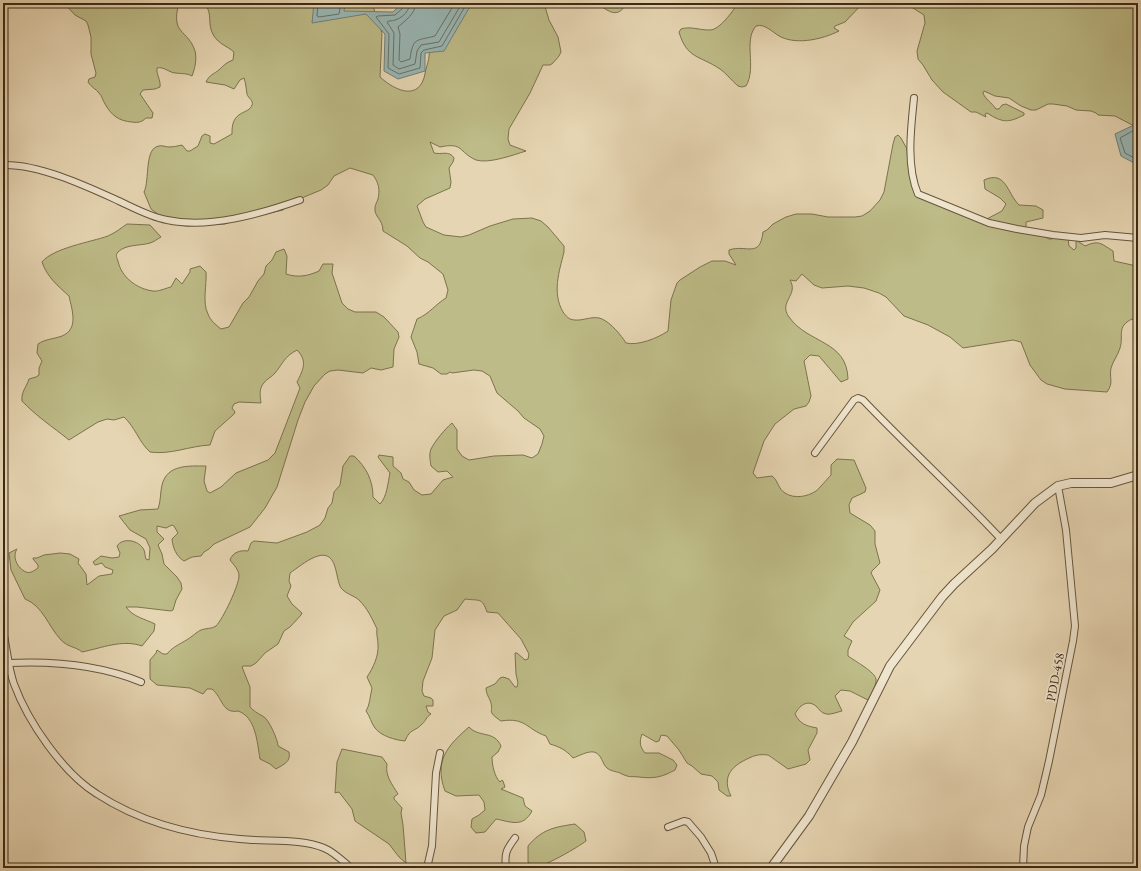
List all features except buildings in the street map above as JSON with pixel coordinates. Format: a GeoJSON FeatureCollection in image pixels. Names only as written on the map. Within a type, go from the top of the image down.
{"type":"FeatureCollection","features":[{"type":"Feature","properties":{"kind":"street"},"geometry":{"type":"LineString","coordinates":[[914,98],[911,138],[911,165],[918,194],[989,223],[1017,229],[1074,237],[1105,235],[1138,238]]}},
{"type":"Feature","properties":{"kind":"street"},"geometry":{"type":"LineString","coordinates":[[3,165],[24,166],[54,175],[93,189],[148,214],[167,220],[200,223],[238,219],[273,210],[300,200]]}},
{"type":"Feature","properties":{"kind":"street"},"geometry":{"type":"LineString","coordinates":[[815,453],[854,400],[858,398],[863,400],[1001,539]]}},
{"type":"Feature","properties":{"kind":"street"},"geometry":{"type":"LineString","coordinates":[[771,868],[813,809],[852,742],[890,666],[942,597],[1035,503],[1058,486],[1071,483],[1111,483],[1138,475]]}},
{"type":"Feature","properties":{"kind":"street","name":"PDD-458"},"geometry":{"type":"LineString","coordinates":[[1023,868],[1024,846],[1028,826],[1041,795],[1050,761],[1075,626],[1066,530],[1058,486]]}},
{"type":"Feature","properties":{"kind":"street"},"geometry":{"type":"LineString","coordinates":[[3,631],[14,684],[39,735],[80,782],[96,794],[120,808],[185,831],[240,839],[308,843],[324,848],[336,855],[351,868]]}},
{"type":"Feature","properties":{"kind":"street"},"geometry":{"type":"LineString","coordinates":[[9,662],[33,661],[60,663],[104,670],[128,676],[141,682]]}},
{"type":"Feature","properties":{"kind":"street"},"geometry":{"type":"LineString","coordinates":[[426,868],[432,846],[436,773],[440,753]]}},
{"type":"Feature","properties":{"kind":"street"},"geometry":{"type":"LineString","coordinates":[[668,827],[684,821],[688,822],[701,837],[711,853],[716,868]]}},
{"type":"Feature","properties":{"kind":"street"},"geometry":{"type":"LineString","coordinates":[[506,868],[506,851],[515,838]]}},
{"type":"Feature","properties":{"kind":"shaded area"},"geometry":{"type":"Polygon","coordinates":[[[64,3],[179,3],[177,13],[178,26],[192,44],[196,54],[192,76],[173,73],[162,68],[157,68],[160,87],[143,90],[140,94],[153,113],[152,118],[146,118],[136,122],[123,120],[116,117],[104,103],[100,94],[88,82],[89,79],[95,77],[96,73],[91,54],[91,37],[88,25],[86,21],[75,15],[64,3]]]}},
{"type":"Feature","properties":{"kind":"shaded area"},"geometry":{"type":"Polygon","coordinates":[[[204,3],[372,3],[382,33],[380,77],[397,88],[404,91],[410,91],[415,90],[424,78],[429,56],[429,44],[468,3],[544,3],[549,20],[558,37],[561,52],[553,63],[550,65],[543,65],[530,93],[509,129],[508,139],[510,145],[526,151],[501,158],[481,161],[470,157],[457,147],[440,147],[430,142],[434,153],[448,153],[454,158],[449,168],[451,182],[450,188],[425,199],[417,206],[426,227],[444,235],[461,237],[513,219],[532,218],[541,221],[564,246],[557,290],[563,312],[568,318],[573,320],[596,318],[602,319],[616,330],[626,343],[631,344],[648,341],[668,331],[671,300],[677,283],[700,267],[712,261],[725,261],[736,265],[729,254],[729,250],[755,248],[759,245],[763,232],[773,224],[786,217],[796,214],[812,214],[828,217],[855,217],[862,216],[870,211],[880,200],[884,192],[893,144],[895,137],[898,135],[907,149],[909,170],[920,194],[937,205],[948,204],[983,221],[1002,211],[1006,204],[1000,198],[985,189],[984,180],[997,178],[1002,180],[1019,205],[1036,206],[1043,210],[1043,218],[1026,222],[1026,230],[1049,239],[1052,239],[1054,235],[1068,238],[1069,246],[1074,250],[1076,248],[1076,240],[1085,246],[1093,243],[1099,243],[1113,251],[1114,261],[1138,268],[1138,323],[1132,319],[1122,328],[1120,348],[1111,368],[1111,383],[1107,392],[1065,389],[1047,384],[1041,380],[1030,365],[1021,342],[1013,340],[963,348],[950,337],[928,325],[904,316],[886,297],[879,293],[864,288],[848,286],[822,288],[814,285],[802,274],[796,281],[790,280],[792,290],[787,303],[786,312],[797,326],[806,333],[834,349],[846,366],[848,379],[841,382],[819,356],[810,355],[804,361],[811,396],[809,402],[806,406],[794,409],[775,424],[764,441],[753,473],[757,478],[772,476],[781,489],[789,495],[796,497],[805,496],[816,491],[831,475],[831,465],[837,459],[854,460],[866,488],[865,492],[852,498],[849,505],[850,513],[870,525],[875,531],[875,544],[880,563],[871,573],[880,590],[876,601],[853,622],[844,636],[852,641],[848,650],[848,656],[875,676],[875,687],[868,700],[850,691],[841,690],[835,696],[842,711],[832,714],[821,712],[816,706],[809,703],[804,704],[799,708],[795,714],[799,720],[807,725],[817,728],[817,733],[808,750],[810,760],[806,764],[788,769],[768,755],[752,757],[741,762],[732,769],[729,774],[727,784],[731,796],[727,796],[719,790],[718,782],[712,776],[701,774],[687,763],[679,750],[667,736],[661,735],[659,741],[656,742],[642,734],[641,737],[640,744],[645,753],[659,753],[673,760],[677,765],[675,770],[658,777],[649,778],[629,776],[611,770],[605,766],[599,755],[594,752],[586,753],[573,758],[563,749],[550,744],[546,736],[525,724],[509,720],[501,721],[493,715],[486,688],[495,684],[500,678],[503,677],[509,679],[515,687],[517,687],[518,683],[515,653],[525,660],[528,659],[529,654],[521,639],[498,613],[487,612],[482,602],[465,599],[457,610],[444,616],[435,630],[432,658],[423,681],[422,691],[424,696],[433,700],[433,706],[426,706],[428,712],[431,714],[424,722],[409,734],[405,741],[388,737],[375,728],[366,711],[372,688],[367,677],[378,653],[377,629],[362,603],[341,588],[332,559],[321,555],[314,557],[290,573],[289,581],[291,586],[287,596],[292,604],[302,613],[301,615],[284,631],[278,644],[265,653],[256,663],[251,666],[242,667],[250,687],[250,707],[266,719],[275,735],[278,746],[289,752],[288,760],[276,769],[260,759],[255,731],[249,719],[238,711],[229,710],[226,708],[212,689],[207,689],[203,694],[190,688],[157,685],[150,679],[150,660],[157,650],[163,654],[167,654],[198,632],[203,629],[214,627],[219,622],[230,602],[239,576],[236,568],[230,560],[233,555],[240,551],[248,551],[251,543],[254,541],[277,543],[307,532],[320,525],[332,503],[334,492],[340,485],[343,466],[350,456],[354,456],[365,469],[372,485],[373,497],[380,504],[386,493],[390,473],[378,457],[379,455],[393,457],[393,466],[401,473],[403,479],[409,482],[414,490],[422,495],[431,494],[443,480],[453,477],[447,471],[438,472],[431,466],[430,457],[431,449],[435,442],[452,423],[457,430],[457,449],[462,456],[469,460],[494,456],[523,455],[532,458],[538,454],[544,436],[540,429],[524,418],[497,393],[490,376],[482,371],[474,370],[441,374],[433,368],[419,364],[417,352],[411,337],[417,319],[446,298],[448,290],[443,274],[428,262],[420,258],[407,246],[383,231],[382,224],[375,211],[379,190],[377,181],[373,175],[350,168],[334,176],[328,185],[321,190],[292,202],[283,210],[225,224],[206,225],[176,220],[159,215],[151,209],[144,192],[146,187],[149,158],[154,148],[160,146],[171,147],[182,145],[187,151],[190,151],[198,146],[202,136],[205,134],[210,136],[210,143],[214,144],[232,134],[234,120],[237,116],[250,108],[252,104],[252,101],[247,94],[244,78],[240,80],[234,89],[225,85],[206,82],[210,76],[233,60],[234,52],[214,36],[210,27],[209,11],[204,3]]]}},
{"type":"Feature","properties":{"kind":"shaded area"},"geometry":{"type":"Polygon","coordinates":[[[596,3],[627,3],[620,11],[616,13],[609,11],[596,3]]]}},
{"type":"Feature","properties":{"kind":"shaded area"},"geometry":{"type":"Polygon","coordinates":[[[738,3],[863,3],[845,22],[835,26],[834,28],[839,31],[818,39],[795,41],[781,37],[766,27],[759,25],[756,26],[750,39],[751,63],[749,79],[746,86],[742,87],[738,86],[713,64],[690,52],[682,41],[679,32],[681,29],[688,28],[705,30],[713,29],[725,20],[738,3]]]}},
{"type":"Feature","properties":{"kind":"shaded area"},"geometry":{"type":"Polygon","coordinates":[[[905,3],[1138,3],[1138,128],[1115,116],[1098,115],[1091,111],[1076,110],[1067,106],[1048,104],[1036,110],[1031,110],[1021,106],[1009,98],[995,96],[984,91],[983,93],[985,97],[996,109],[999,109],[1002,105],[1006,104],[1024,113],[1024,115],[1006,121],[997,119],[987,113],[985,114],[986,117],[976,112],[971,112],[943,92],[932,80],[918,59],[917,51],[925,23],[924,15],[905,3]]]}},
{"type":"Feature","properties":{"kind":"shaded area"},"geometry":{"type":"Polygon","coordinates":[[[127,224],[150,225],[161,237],[151,243],[129,246],[118,252],[116,256],[122,272],[126,277],[141,288],[157,291],[171,287],[176,278],[182,284],[190,272],[190,269],[200,266],[206,272],[206,309],[215,324],[221,329],[229,327],[243,303],[249,297],[258,281],[264,274],[266,266],[272,260],[276,252],[284,249],[287,256],[286,274],[295,276],[307,275],[319,271],[323,264],[333,264],[332,273],[342,303],[348,309],[355,312],[376,312],[384,317],[398,332],[399,337],[394,349],[393,367],[381,370],[371,368],[363,373],[338,370],[330,371],[325,374],[314,386],[305,402],[298,420],[277,487],[265,508],[250,527],[214,544],[201,556],[192,557],[184,561],[175,552],[173,546],[172,539],[178,533],[174,526],[172,525],[166,528],[157,526],[157,532],[164,539],[158,545],[164,564],[177,577],[181,583],[182,589],[173,610],[171,611],[126,607],[136,615],[155,624],[154,631],[142,646],[127,643],[104,646],[82,652],[61,640],[56,635],[41,611],[25,599],[11,570],[9,553],[17,549],[15,555],[16,562],[20,568],[28,572],[32,572],[38,568],[38,565],[33,558],[60,553],[70,554],[79,559],[78,563],[86,574],[87,585],[99,576],[112,574],[113,570],[105,567],[102,563],[95,565],[93,562],[101,556],[112,558],[119,557],[120,553],[117,546],[123,541],[131,541],[139,544],[144,550],[146,559],[149,560],[150,548],[146,539],[130,530],[119,516],[140,510],[158,509],[162,485],[169,473],[174,470],[186,466],[206,466],[204,481],[207,491],[210,493],[221,487],[236,473],[268,460],[275,453],[300,388],[297,382],[303,366],[302,358],[297,350],[289,355],[262,386],[260,393],[261,403],[239,402],[234,404],[232,408],[235,412],[234,414],[215,431],[210,445],[158,453],[150,452],[124,417],[114,420],[107,419],[98,422],[69,440],[39,417],[22,401],[23,392],[29,379],[39,375],[39,368],[42,361],[37,353],[38,344],[67,333],[71,329],[73,319],[69,296],[50,277],[42,262],[47,257],[63,249],[108,236],[127,224]]]}},
{"type":"Feature","properties":{"kind":"shaded area"},"geometry":{"type":"Polygon","coordinates":[[[469,727],[498,741],[501,746],[498,752],[492,757],[495,773],[500,782],[502,780],[503,781],[505,787],[501,789],[523,798],[525,806],[532,811],[525,820],[521,822],[512,822],[496,819],[485,832],[476,833],[471,827],[472,819],[485,810],[484,802],[479,795],[456,796],[445,791],[441,771],[445,755],[454,741],[469,727]]]}},
{"type":"Feature","properties":{"kind":"shaded area"},"geometry":{"type":"Polygon","coordinates":[[[342,749],[382,757],[387,764],[388,776],[398,794],[394,797],[394,799],[402,808],[401,813],[406,863],[399,857],[389,844],[355,821],[352,809],[339,792],[335,793],[337,762],[342,749]]]}},
{"type":"Feature","properties":{"kind":"shaded area"},"geometry":{"type":"Polygon","coordinates":[[[575,824],[584,832],[586,841],[562,856],[547,863],[535,866],[528,862],[528,846],[533,840],[549,830],[575,824]]]}},
{"type":"Feature","properties":{"kind":"water"},"geometry":{"type":"Polygon","coordinates":[[[314,3],[345,3],[344,11],[393,12],[402,3],[472,3],[444,51],[425,53],[425,71],[398,79],[384,71],[385,34],[366,14],[312,23],[314,3]]]}},
{"type":"Feature","properties":{"kind":"water"},"geometry":{"type":"Polygon","coordinates":[[[1138,123],[1138,165],[1121,156],[1115,134],[1138,123]]]}}]}
